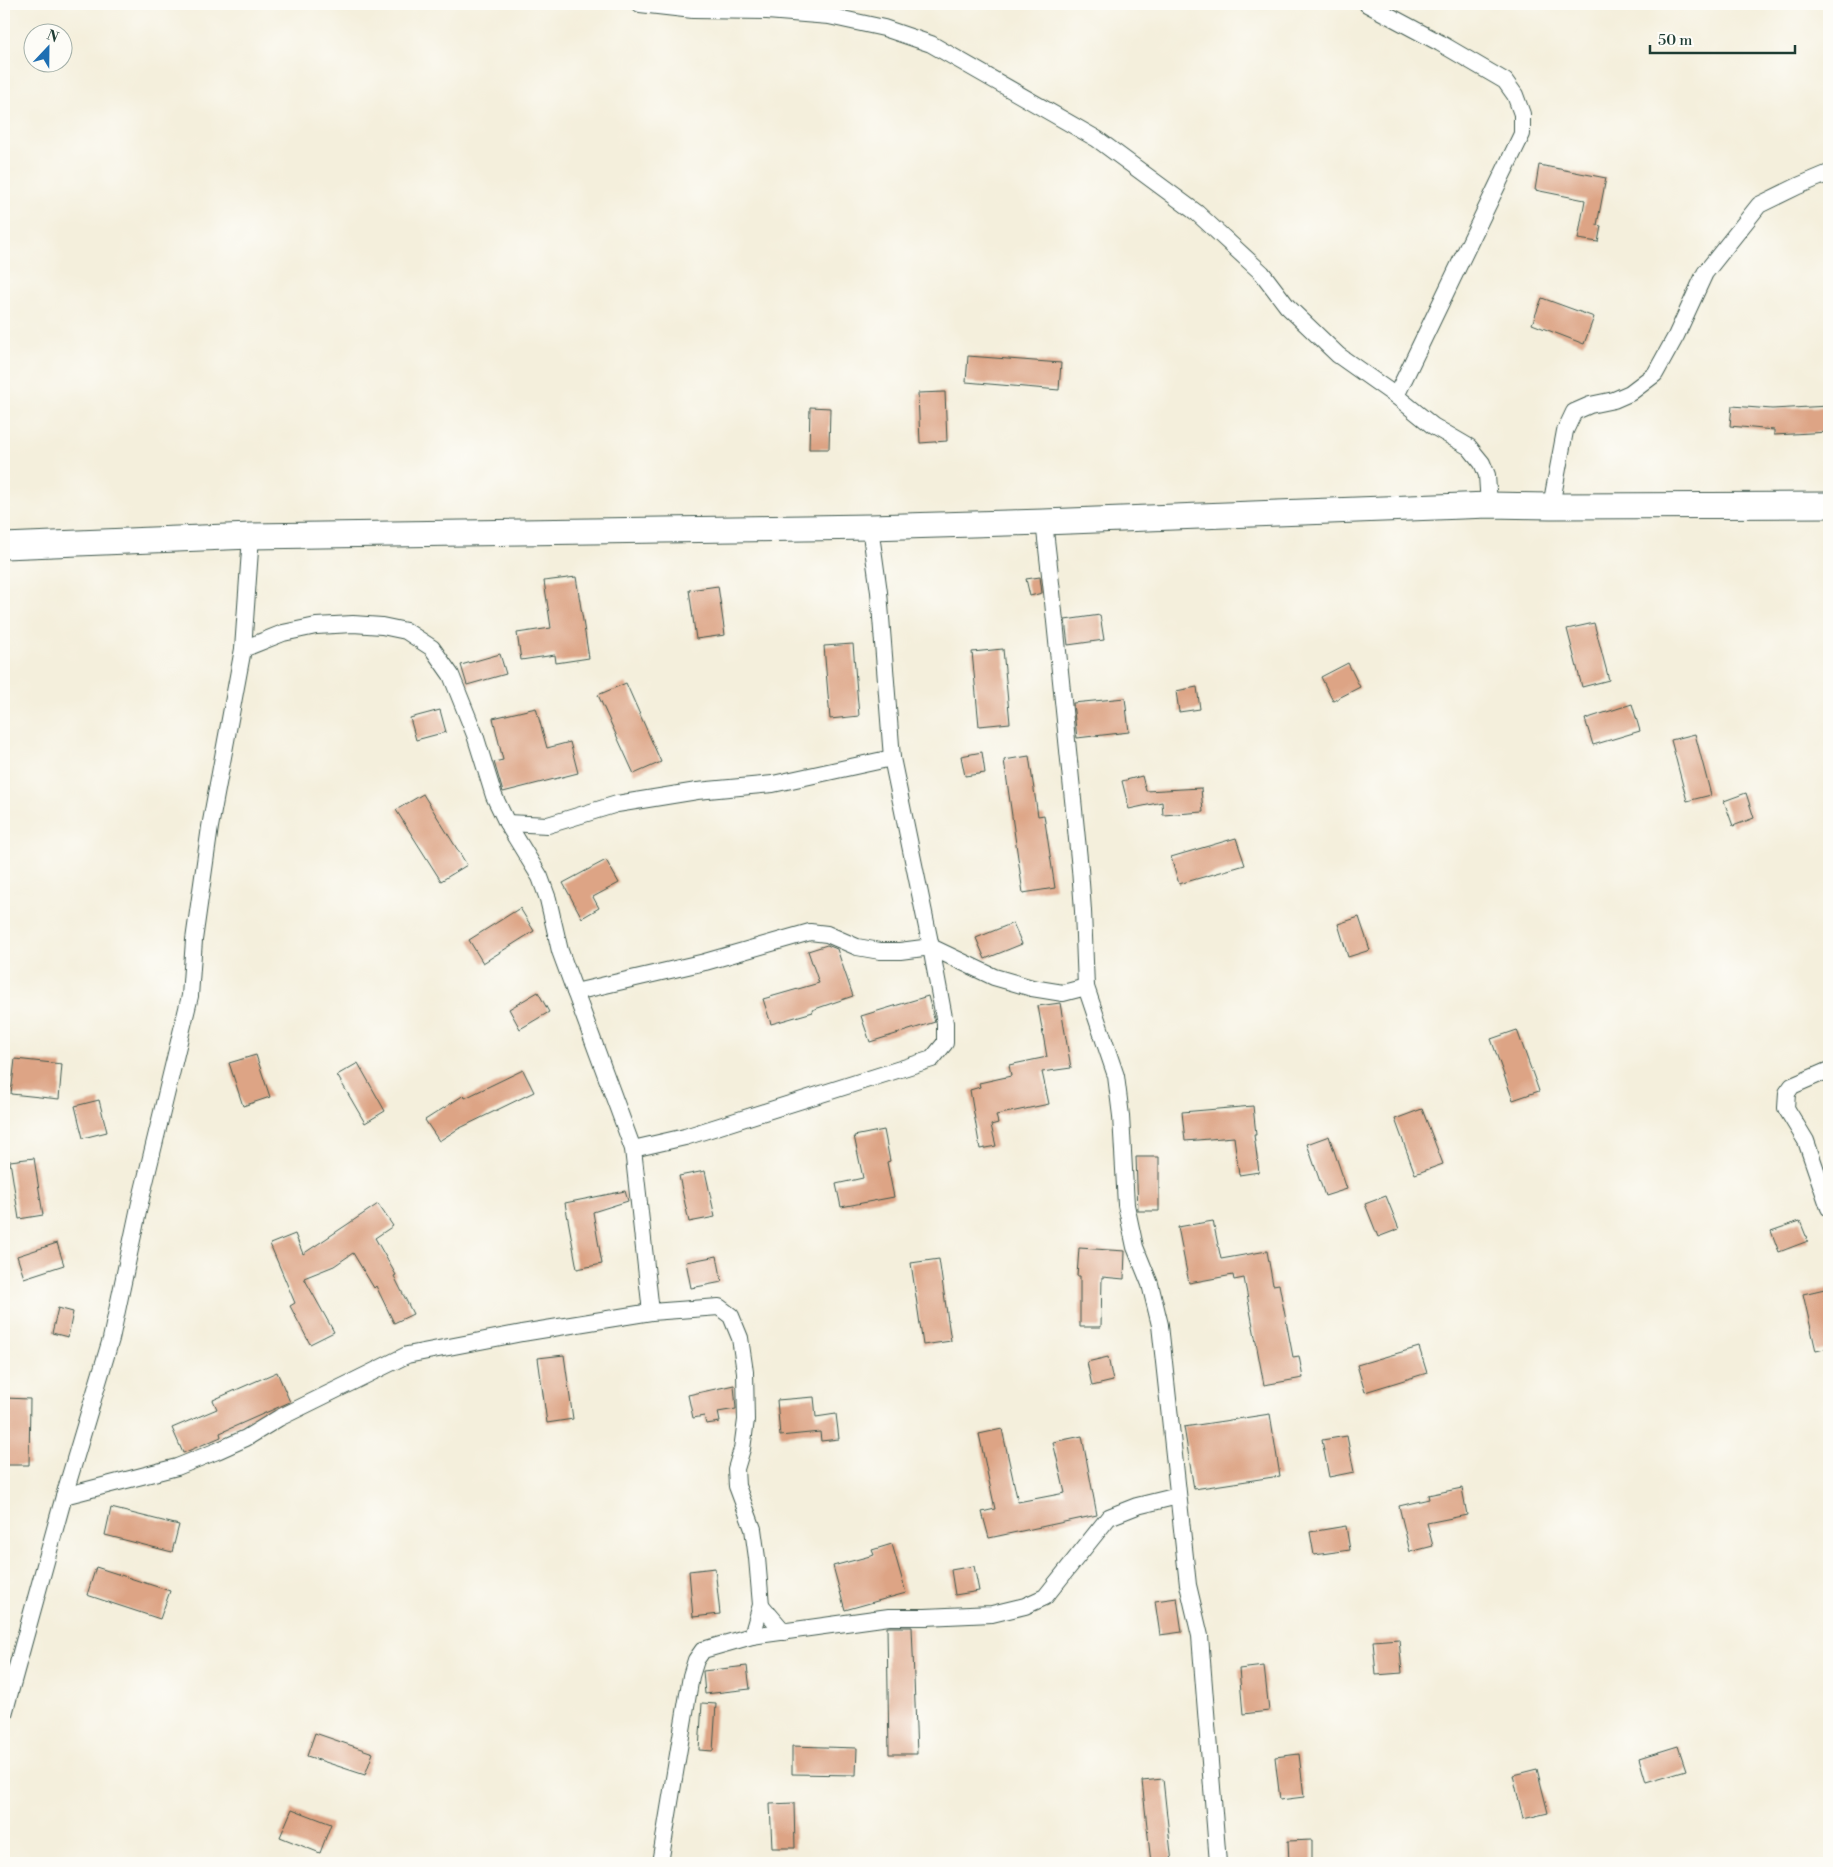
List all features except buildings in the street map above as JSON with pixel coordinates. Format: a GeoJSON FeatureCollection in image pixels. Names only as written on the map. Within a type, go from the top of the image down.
{"type":"FeatureCollection","features":[{"type":"Feature","properties":{"kind":"main road"},"geometry":{"type":"LineString","coordinates":[[4,546],[251,536],[870,527],[1489,505],[1828,510]]}},
{"type":"Feature","properties":{"kind":"street"},"geometry":{"type":"LineString","coordinates":[[640,4],[692,10],[767,11],[828,16],[884,28],[931,44],[1097,139],[1190,208],[1262,273],[1287,306],[1338,354],[1396,396],[1433,426],[1469,447],[1482,463],[1487,475],[1489,505]]}},
{"type":"Feature","properties":{"kind":"street"},"geometry":{"type":"LineString","coordinates":[[1367,4],[1440,43],[1505,81],[1515,95],[1522,114],[1522,134],[1396,396]]}},
{"type":"Feature","properties":{"kind":"street"},"geometry":{"type":"LineString","coordinates":[[1551,506],[1565,431],[1574,412],[1630,393],[1655,374],[1676,336],[1705,274],[1759,205],[1798,186],[1829,174]]}},
{"type":"Feature","properties":{"kind":"street"},"geometry":{"type":"LineString","coordinates":[[1044,522],[1084,911],[1086,987],[1116,1076],[1121,1116],[1126,1206],[1135,1247],[1150,1284],[1160,1325],[1188,1585],[1200,1636],[1218,1863]]}},
{"type":"Feature","properties":{"kind":"street"},"geometry":{"type":"LineString","coordinates":[[633,1149],[685,1137],[932,1059],[945,1043],[945,1024],[931,947],[892,758],[879,592],[870,527]]}},
{"type":"Feature","properties":{"kind":"street"},"geometry":{"type":"LineString","coordinates":[[4,1714],[64,1496],[111,1339],[190,996],[194,940],[210,827],[243,649],[251,536]]}},
{"type":"Feature","properties":{"kind":"street"},"geometry":{"type":"LineString","coordinates":[[243,649],[282,633],[316,626],[354,624],[382,626],[406,631],[432,648],[451,675],[475,736],[494,796],[507,823],[540,877],[548,899],[560,951],[633,1149],[651,1312]]}},
{"type":"Feature","properties":{"kind":"street"},"geometry":{"type":"LineString","coordinates":[[507,823],[548,825],[617,804],[698,791],[773,784],[892,758]]}},
{"type":"Feature","properties":{"kind":"street"},"geometry":{"type":"LineString","coordinates":[[575,992],[705,962],[810,932],[828,934],[857,947],[880,951],[931,947],[994,977],[1032,988],[1063,993],[1086,987]]}},
{"type":"Feature","properties":{"kind":"street"},"geometry":{"type":"LineString","coordinates":[[1829,1070],[1792,1086],[1787,1093],[1786,1108],[1806,1141],[1829,1208]]}},
{"type":"Feature","properties":{"kind":"street"},"geometry":{"type":"LineString","coordinates":[[64,1496],[176,1467],[216,1451],[246,1438],[279,1418],[406,1355],[522,1333],[651,1312],[719,1307],[731,1316],[740,1338],[745,1372],[746,1420],[742,1448],[736,1469],[737,1486],[753,1529],[761,1606],[752,1636]]}},
{"type":"Feature","properties":{"kind":"street"},"geometry":{"type":"LineString","coordinates":[[660,1863],[691,1676],[696,1660],[703,1650],[752,1636],[889,1616],[925,1617],[992,1614],[1025,1606],[1045,1597],[1109,1517],[1137,1506],[1178,1496]]}},
{"type":"Feature","properties":{"kind":"street"},"geometry":{"type":"LineString","coordinates":[[761,1606],[784,1632]]}}]}
